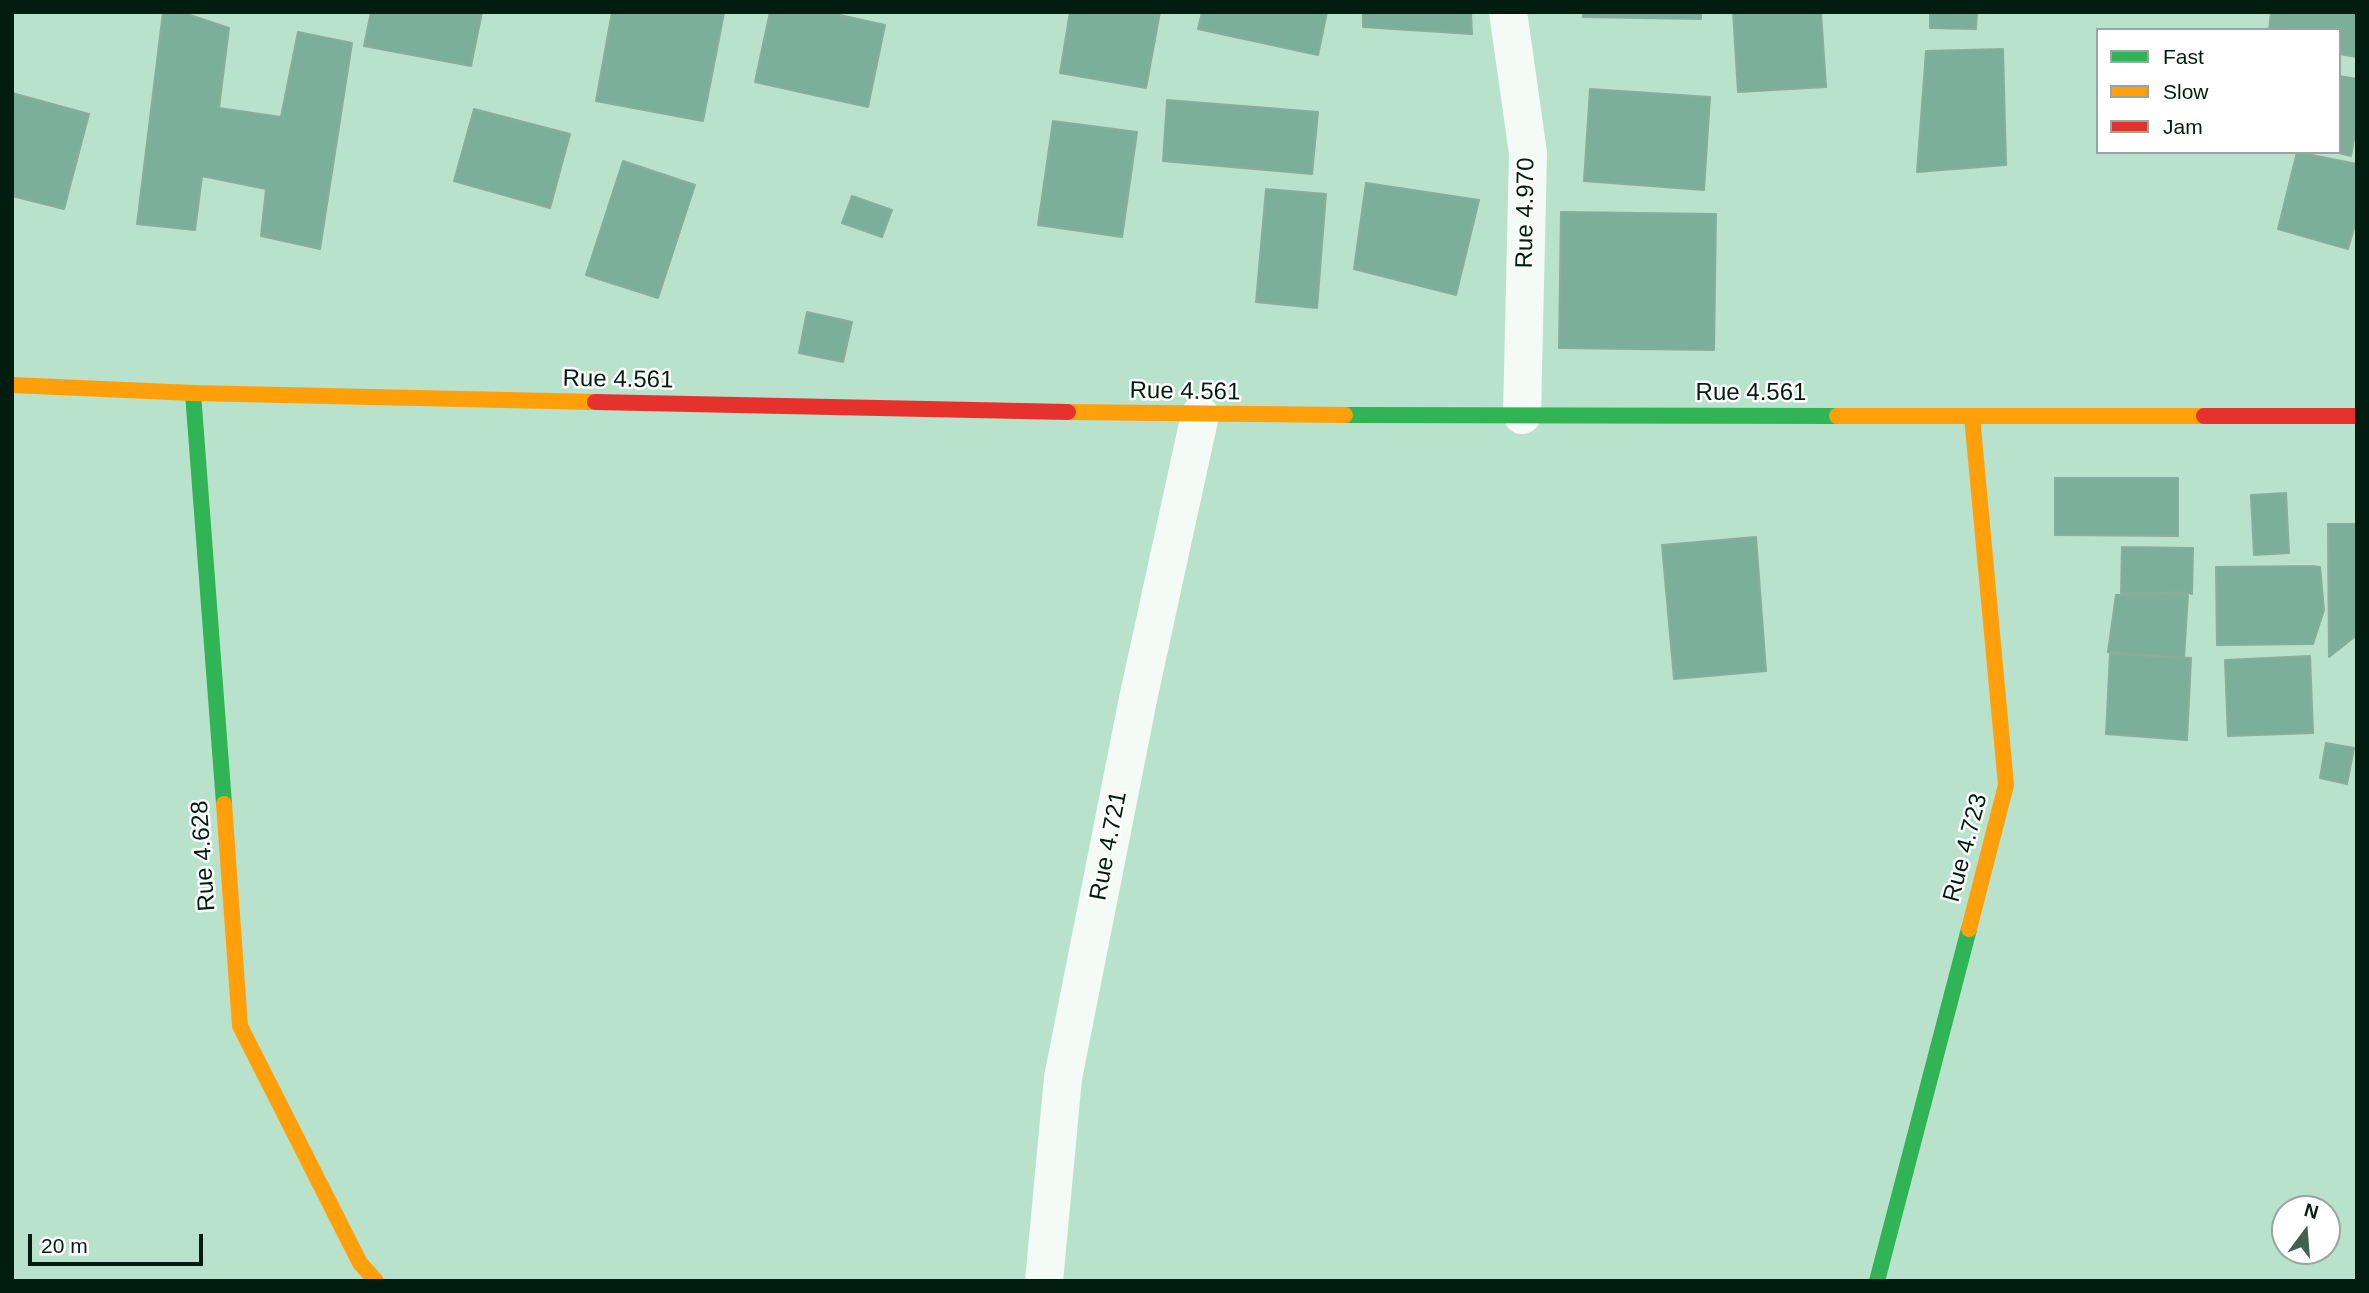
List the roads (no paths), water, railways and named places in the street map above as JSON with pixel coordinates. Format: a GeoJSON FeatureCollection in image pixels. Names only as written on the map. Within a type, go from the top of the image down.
{"type":"FeatureCollection","features":[{"type":"Feature","properties":{"kind":"main road","name":"Rue 4.561"},"geometry":{"type":"LineString","coordinates":[[12,385],[192,393],[1200,415],[2357,416]]}},
{"type":"Feature","properties":{"kind":"main road","name":"Rue 4.628"},"geometry":{"type":"LineString","coordinates":[[192,393],[240,1026],[359,1263],[376,1281]]}},
{"type":"Feature","properties":{"kind":"main road","name":"Rue 4.723"},"geometry":{"type":"LineString","coordinates":[[1877,1281],[2006,785],[1972,416]]}},
{"type":"Feature","properties":{"kind":"street","name":"Rue 4.970"},"geometry":{"type":"LineString","coordinates":[[1508,12],[1528,153],[1522,415]]}},
{"type":"Feature","properties":{"kind":"street","name":"Rue 4.721"},"geometry":{"type":"LineString","coordinates":[[1044,1281],[1063,1079],[1138,699],[1200,415]]}}]}
